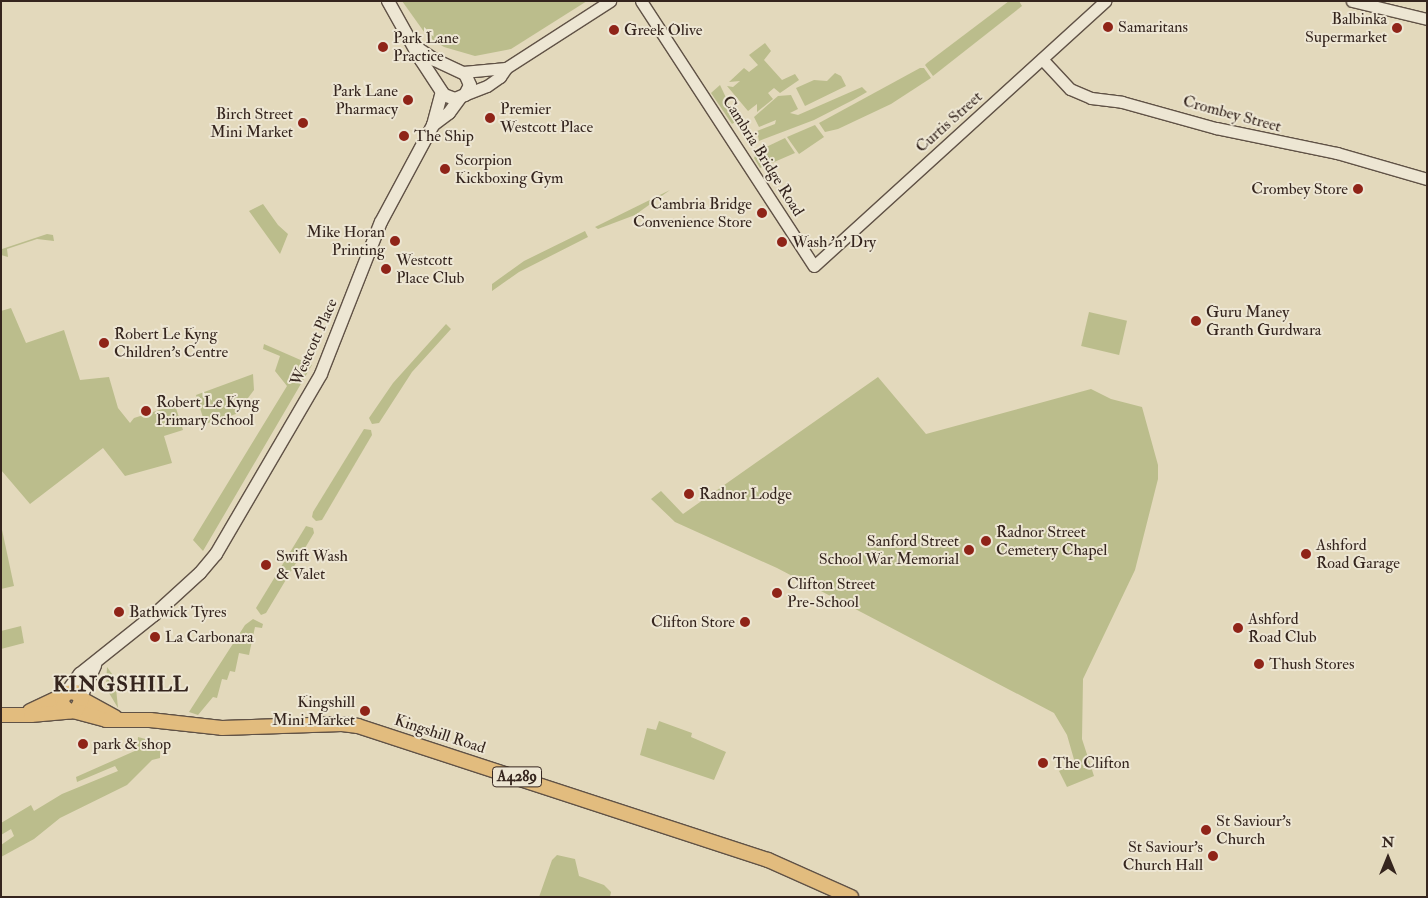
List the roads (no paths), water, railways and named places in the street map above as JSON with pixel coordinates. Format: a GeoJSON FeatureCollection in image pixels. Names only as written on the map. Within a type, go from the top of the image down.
{"type":"FeatureCollection","features":[{"type":"Feature","properties":{"kind":"main road"},"geometry":{"type":"LineString","coordinates":[[388,1],[416,47],[441,88],[448,98],[463,96],[469,81],[458,71],[416,47]]}},
{"type":"Feature","properties":{"kind":"main road"},"geometry":{"type":"LineString","coordinates":[[441,88],[444,75],[458,71]]}},
{"type":"Feature","properties":{"kind":"main road","name":"Westcott Place"},"geometry":{"type":"LineString","coordinates":[[65,694],[80,674],[96,663],[184,588],[216,554],[321,374],[384,215],[433,125],[441,88]]}},
{"type":"Feature","properties":{"kind":"main road","name":"Westcott Place"},"geometry":{"type":"LineString","coordinates":[[433,125],[449,113],[463,96]]}},
{"type":"Feature","properties":{"kind":"main road","name":"Westcott Place"},"geometry":{"type":"LineString","coordinates":[[82,698],[96,663]]}},
{"type":"Feature","properties":{"kind":"main road"},"geometry":{"type":"LineString","coordinates":[[1,715],[17,715],[71,711],[80,708],[82,698],[75,692],[65,694],[17,715]]}},
{"type":"Feature","properties":{"kind":"main road"},"geometry":{"type":"LineString","coordinates":[[65,694],[63,706],[71,711]]}},
{"type":"Feature","properties":{"kind":"main road","name":"Kingshill Road"},"geometry":{"type":"LineString","coordinates":[[82,698],[118,718]]}},
{"type":"Feature","properties":{"kind":"main road","name":"Kingshill Road"},"geometry":{"type":"LineString","coordinates":[[71,711],[100,719],[118,718],[232,728],[330,724],[358,726],[768,860],[851,897]]}},
{"type":"Feature","properties":{"kind":"street"},"geometry":{"type":"LineString","coordinates":[[463,96],[476,92],[494,81],[506,68],[610,1]]}},
{"type":"Feature","properties":{"kind":"street","name":"Cambria Bridge Road"},"geometry":{"type":"LineString","coordinates":[[641,1],[706,97],[814,266]]}},
{"type":"Feature","properties":{"kind":"street","name":"Curtis Street"},"geometry":{"type":"LineString","coordinates":[[814,266],[1105,1]]}},
{"type":"Feature","properties":{"kind":"street"},"geometry":{"type":"LineString","coordinates":[[1352,1],[1427,20]]}},
{"type":"Feature","properties":{"kind":"street","name":"Crombey Street"},"geometry":{"type":"LineString","coordinates":[[1042,59],[1070,89],[1091,98],[1122,102],[1216,128],[1314,148],[1427,179]]}},
{"type":"Feature","properties":{"kind":"street"},"geometry":{"type":"LineString","coordinates":[[458,71],[506,68]]}},
{"type":"Feature","properties":{"kind":"place","name":"Samaritans"},"geometry":{"type":"Point","coordinates":[1108,27]}},
{"type":"Feature","properties":{"kind":"place","name":"Balbinka Supermarket"},"geometry":{"type":"Point","coordinates":[1397,28]}},
{"type":"Feature","properties":{"kind":"place","name":"Greek Olive"},"geometry":{"type":"Point","coordinates":[614,30]}},
{"type":"Feature","properties":{"kind":"place","name":"Park Lane Practice"},"geometry":{"type":"Point","coordinates":[383,47]}},
{"type":"Feature","properties":{"kind":"place","name":"Park Lane Pharmacy"},"geometry":{"type":"Point","coordinates":[408,100]}},
{"type":"Feature","properties":{"kind":"place","name":"Premier Westcott Place"},"geometry":{"type":"Point","coordinates":[490,118]}},
{"type":"Feature","properties":{"kind":"place","name":"Birch Street Mini Market"},"geometry":{"type":"Point","coordinates":[303,123]}},
{"type":"Feature","properties":{"kind":"place","name":"The Ship"},"geometry":{"type":"Point","coordinates":[404,136]}},
{"type":"Feature","properties":{"kind":"place","name":"Scorpion Kickboxing Gym"},"geometry":{"type":"Point","coordinates":[445,169]}},
{"type":"Feature","properties":{"kind":"place","name":"Crombey Store"},"geometry":{"type":"Point","coordinates":[1358,189]}},
{"type":"Feature","properties":{"kind":"place","name":"Cambria Bridge Convenience Store"},"geometry":{"type":"Point","coordinates":[762,213]}},
{"type":"Feature","properties":{"kind":"place","name":"Mike Horan Printing"},"geometry":{"type":"Point","coordinates":[395,241]}},
{"type":"Feature","properties":{"kind":"place","name":"Wash 'n' Dry"},"geometry":{"type":"Point","coordinates":[782,242]}},
{"type":"Feature","properties":{"kind":"place","name":"Westcott Place Club"},"geometry":{"type":"Point","coordinates":[386,269]}},
{"type":"Feature","properties":{"kind":"place","name":"Guru Maney Granth Gurdwara"},"geometry":{"type":"Point","coordinates":[1196,321]}},
{"type":"Feature","properties":{"kind":"place","name":"Robert Le Kyng Children's Centre"},"geometry":{"type":"Point","coordinates":[104,343]}},
{"type":"Feature","properties":{"kind":"place","name":"Robert Le Kyng Primary School"},"geometry":{"type":"Point","coordinates":[146,411]}},
{"type":"Feature","properties":{"kind":"place","name":"Radnor Lodge"},"geometry":{"type":"Point","coordinates":[689,494]}},
{"type":"Feature","properties":{"kind":"place","name":"Radnor Street Cemetery Chapel"},"geometry":{"type":"Point","coordinates":[986,541]}},
{"type":"Feature","properties":{"kind":"place","name":"Sanford Street School War Memorial"},"geometry":{"type":"Point","coordinates":[969,550]}},
{"type":"Feature","properties":{"kind":"place","name":"Ashford Road Garage"},"geometry":{"type":"Point","coordinates":[1306,554]}},
{"type":"Feature","properties":{"kind":"place","name":"Swift Wash & Valet"},"geometry":{"type":"Point","coordinates":[266,565]}},
{"type":"Feature","properties":{"kind":"place","name":"Clifton Street Pre-School"},"geometry":{"type":"Point","coordinates":[777,593]}},
{"type":"Feature","properties":{"kind":"place","name":"Bathwick Tyres"},"geometry":{"type":"Point","coordinates":[119,612]}},
{"type":"Feature","properties":{"kind":"place","name":"Clifton Store"},"geometry":{"type":"Point","coordinates":[745,622]}},
{"type":"Feature","properties":{"kind":"place","name":"Ashford Road Club"},"geometry":{"type":"Point","coordinates":[1238,628]}},
{"type":"Feature","properties":{"kind":"place","name":"La Carbonara"},"geometry":{"type":"Point","coordinates":[155,637]}},
{"type":"Feature","properties":{"kind":"place","name":"Thush Stores"},"geometry":{"type":"Point","coordinates":[1259,664]}},
{"type":"Feature","properties":{"kind":"place","name":"Kingshill Mini Market"},"geometry":{"type":"Point","coordinates":[365,711]}},
{"type":"Feature","properties":{"kind":"place","name":"park & shop"},"geometry":{"type":"Point","coordinates":[83,744]}},
{"type":"Feature","properties":{"kind":"place","name":"The Clifton"},"geometry":{"type":"Point","coordinates":[1043,763]}},
{"type":"Feature","properties":{"kind":"place","name":"St Saviour's Church"},"geometry":{"type":"Point","coordinates":[1206,830]}},
{"type":"Feature","properties":{"kind":"place","name":"St Saviour's Church Hall"},"geometry":{"type":"Point","coordinates":[1213,856]}},
{"type":"Feature","properties":{"kind":"district","name":"KINGSHILL"},"geometry":{"type":"Point","coordinates":[121,685]}}]}
